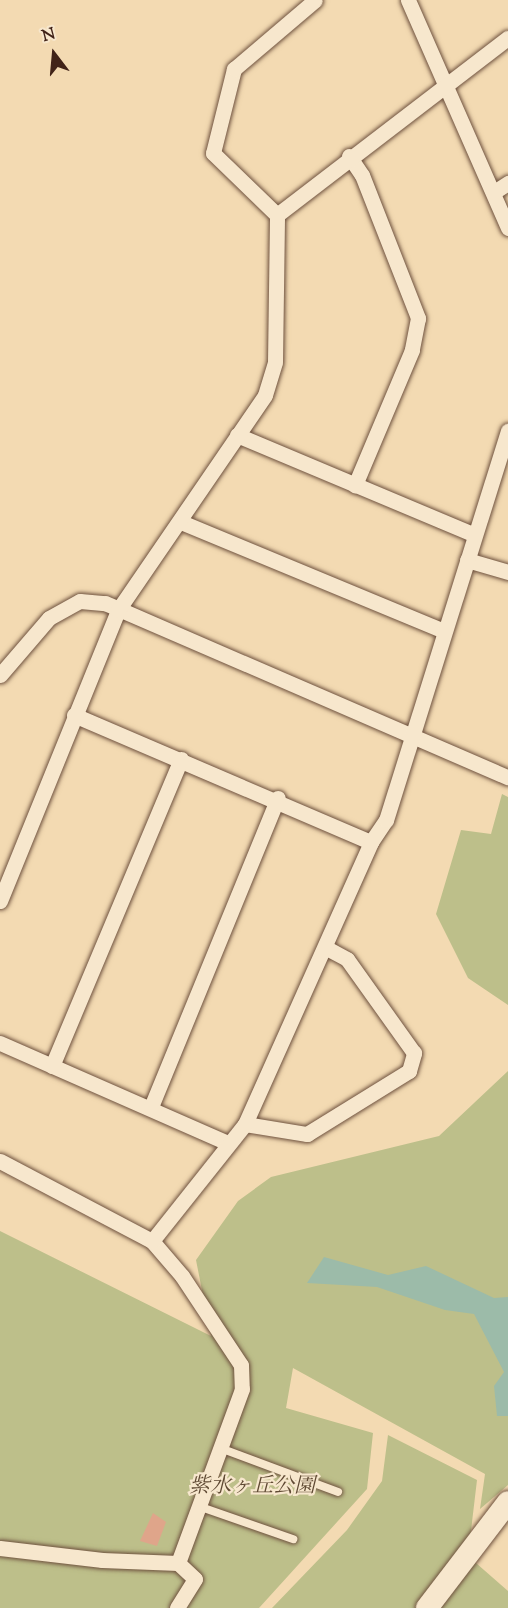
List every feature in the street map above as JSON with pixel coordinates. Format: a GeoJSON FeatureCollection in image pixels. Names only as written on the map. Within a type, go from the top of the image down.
{"type":"FeatureCollection","features":[{"type":"Feature","properties":{"kind":"street"},"geometry":{"type":"LineString","coordinates":[[0,900],[118,610],[181,522],[265,395],[275,362],[277,215],[213,153],[234,69],[315,0]]}},
{"type":"Feature","properties":{"kind":"street"},"geometry":{"type":"LineString","coordinates":[[408,0],[508,228]]}},
{"type":"Feature","properties":{"kind":"street"},"geometry":{"type":"LineString","coordinates":[[277,215],[349,156],[508,38]]}},
{"type":"Feature","properties":{"kind":"street"},"geometry":{"type":"LineString","coordinates":[[349,156],[366,185],[418,318],[412,350],[356,485]]}},
{"type":"Feature","properties":{"kind":"street"},"geometry":{"type":"LineString","coordinates":[[494,192],[508,183]]}},
{"type":"Feature","properties":{"kind":"street"},"geometry":{"type":"LineString","coordinates":[[152,1241],[245,1124],[326,948],[371,842],[386,820],[467,560],[473,534],[508,431]]}},
{"type":"Feature","properties":{"kind":"street"},"geometry":{"type":"LineString","coordinates":[[237,435],[473,534]]}},
{"type":"Feature","properties":{"kind":"street"},"geometry":{"type":"LineString","coordinates":[[181,522],[444,631]]}},
{"type":"Feature","properties":{"kind":"street"},"geometry":{"type":"LineString","coordinates":[[467,560],[508,572]]}},
{"type":"Feature","properties":{"kind":"street"},"geometry":{"type":"LineString","coordinates":[[0,675],[49,618],[80,602],[105,603],[411,738],[508,777]]}},
{"type":"Feature","properties":{"kind":"street"},"geometry":{"type":"LineString","coordinates":[[74,715],[278,798],[371,842]]}},
{"type":"Feature","properties":{"kind":"street"},"geometry":{"type":"LineString","coordinates":[[52,1066],[180,759]]}},
{"type":"Feature","properties":{"kind":"street"},"geometry":{"type":"LineString","coordinates":[[151,1107],[278,798]]}},
{"type":"Feature","properties":{"kind":"street"},"geometry":{"type":"LineString","coordinates":[[245,1124],[307,1134],[409,1071],[414,1053],[348,959],[326,948]]}},
{"type":"Feature","properties":{"kind":"street"},"geometry":{"type":"LineString","coordinates":[[0,1043],[151,1107],[228,1143]]}},
{"type":"Feature","properties":{"kind":"street"},"geometry":{"type":"LineString","coordinates":[[0,1161],[152,1241],[182,1276],[241,1365],[242,1389],[178,1563]]}},
{"type":"Feature","properties":{"kind":"street"},"geometry":{"type":"LineString","coordinates":[[428,1608],[508,1502]]}},
{"type":"Feature","properties":{"kind":"street"},"geometry":{"type":"LineString","coordinates":[[0,1548],[102,1560],[178,1563],[195,1579],[177,1608]]}},
{"type":"Feature","properties":{"kind":"lane"},"geometry":{"type":"LineString","coordinates":[[220,1448],[338,1492]]}},
{"type":"Feature","properties":{"kind":"lane"},"geometry":{"type":"LineString","coordinates":[[198,1506],[293,1539]]}},
{"type":"Feature","properties":{"kind":"green space"},"geometry":{"type":"Polygon","coordinates":[[[502,794],[508,797],[508,1005],[468,978],[436,914],[461,830],[491,834],[502,794]]]}},
{"type":"Feature","properties":{"kind":"green space","name":"紫水ヶ丘公園"},"geometry":{"type":"Polygon","coordinates":[[[508,1071],[508,1485],[480,1509],[485,1474],[293,1368],[286,1408],[373,1433],[367,1489],[259,1608],[0,1608],[0,1231],[211,1336],[196,1260],[238,1201],[271,1177],[439,1136],[508,1071]]]}},
{"type":"Feature","properties":{"kind":"green space"},"geometry":{"type":"Polygon","coordinates":[[[388,1435],[477,1480],[468,1556],[508,1591],[508,1608],[272,1608],[347,1530],[382,1481],[388,1435]]]}},
{"type":"Feature","properties":{"kind":"shaded area"},"geometry":{"type":"Polygon","coordinates":[[[324,1257],[388,1275],[426,1266],[494,1298],[508,1297],[508,1416],[497,1416],[494,1386],[504,1372],[474,1314],[445,1310],[377,1287],[307,1283],[324,1257]]]}},
{"type":"Feature","properties":{"kind":"building"},"geometry":{"type":"Polygon","coordinates":[[[153,1513],[166,1522],[157,1546],[140,1541],[153,1513]]]}}]}
